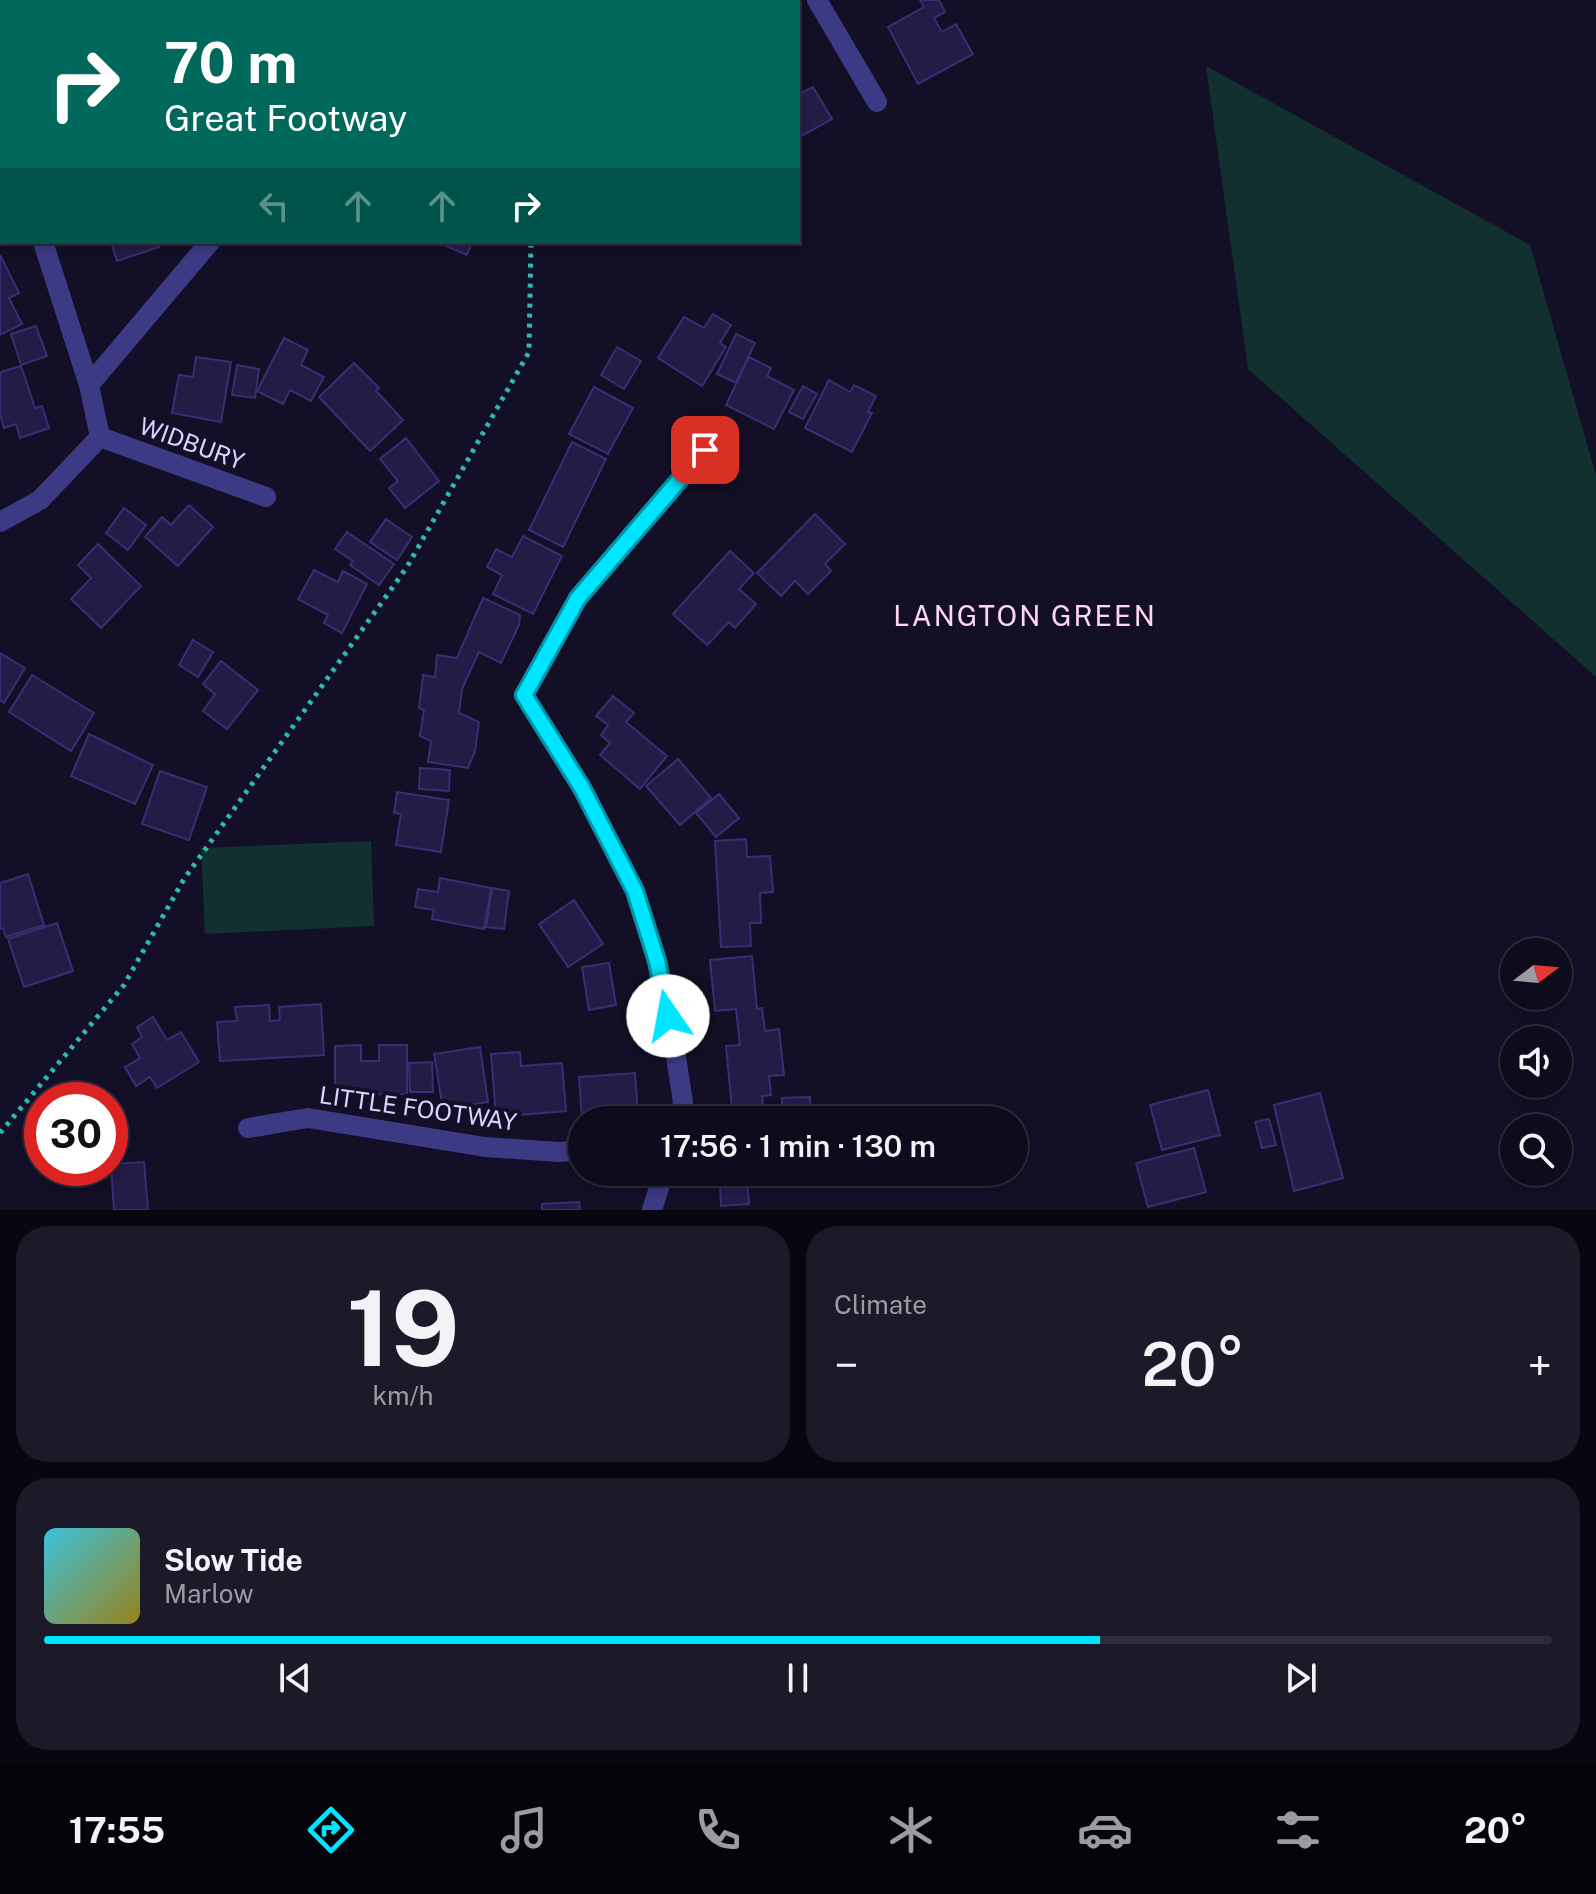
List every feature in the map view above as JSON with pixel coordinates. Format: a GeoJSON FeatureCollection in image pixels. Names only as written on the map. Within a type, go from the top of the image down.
{"type":"FeatureCollection","features":[{"type":"Feature","properties":{"kind":"street"},"geometry":{"type":"LineString","coordinates":[[817,0],[877,102]]}},
{"type":"Feature","properties":{"kind":"street"},"geometry":{"type":"LineString","coordinates":[[0,522],[40,500],[100,437],[89,385],[44,244]]}},
{"type":"Feature","properties":{"kind":"street"},"geometry":{"type":"LineString","coordinates":[[89,385],[208,244]]}},
{"type":"Feature","properties":{"kind":"street","name":"WIDBURY"},"geometry":{"type":"LineString","coordinates":[[100,437],[266,497]]}},
{"type":"Feature","properties":{"kind":"street"},"geometry":{"type":"LineString","coordinates":[[682,1106],[674,1044],[657,961],[635,891],[582,788],[524,695],[578,598],[705,450]]}},
{"type":"Feature","properties":{"kind":"street","name":"LITTLE FOOTWAY"},"geometry":{"type":"LineString","coordinates":[[248,1128],[308,1118],[485,1147],[568,1151]]}},
{"type":"Feature","properties":{"kind":"street"},"geometry":{"type":"LineString","coordinates":[[652,1210],[660,1186]]}},
{"type":"Feature","properties":{"kind":"path"},"geometry":{"type":"LineString","coordinates":[[0,1133],[124,985],[184,879],[407,567],[529,352],[531,244]]}},
{"type":"Feature","properties":{"kind":"green space"},"geometry":{"type":"Polygon","coordinates":[[[1206,66],[1530,245],[1596,475],[1596,677],[1248,369],[1206,66]]]}},
{"type":"Feature","properties":{"kind":"green space"},"geometry":{"type":"Polygon","coordinates":[[[371,841],[374,926],[205,934],[201,848],[371,841]]]}},
{"type":"Feature","properties":{"kind":"building"},"geometry":{"type":"Polygon","coordinates":[[[920,0],[939,0],[945,12],[934,18],[942,32],[956,24],[973,54],[918,84],[888,27],[924,7],[920,0]]]}},
{"type":"Feature","properties":{"kind":"building"},"geometry":{"type":"Polygon","coordinates":[[[813,87],[832,119],[800,137],[800,91],[813,87]]]}},
{"type":"Feature","properties":{"kind":"building"},"geometry":{"type":"Polygon","coordinates":[[[112,244],[158,244],[159,247],[117,261],[112,244]]]}},
{"type":"Feature","properties":{"kind":"building"},"geometry":{"type":"Polygon","coordinates":[[[442,244],[471,244],[467,255],[442,244]]]}},
{"type":"Feature","properties":{"kind":"building"},"geometry":{"type":"Polygon","coordinates":[[[0,255],[19,293],[9,298],[22,324],[0,335],[0,255]]]}},
{"type":"Feature","properties":{"kind":"building"},"geometry":{"type":"Polygon","coordinates":[[[713,314],[731,325],[720,343],[726,347],[702,386],[658,358],[684,317],[704,328],[713,314]]]}},
{"type":"Feature","properties":{"kind":"building"},"geometry":{"type":"Polygon","coordinates":[[[36,326],[47,356],[21,365],[11,334],[36,326]]]}},
{"type":"Feature","properties":{"kind":"building"},"geometry":{"type":"Polygon","coordinates":[[[736,334],[755,343],[736,383],[717,374],[736,334]]]}},
{"type":"Feature","properties":{"kind":"building"},"geometry":{"type":"Polygon","coordinates":[[[284,338],[308,350],[301,365],[324,377],[311,401],[290,390],[283,404],[257,391],[284,338]]]}},
{"type":"Feature","properties":{"kind":"building"},"geometry":{"type":"Polygon","coordinates":[[[617,347],[641,361],[624,389],[601,375],[617,347]]]}},
{"type":"Feature","properties":{"kind":"building"},"geometry":{"type":"Polygon","coordinates":[[[196,357],[231,362],[221,422],[172,413],[179,375],[193,377],[196,357]]]}},
{"type":"Feature","properties":{"kind":"building"},"geometry":{"type":"Polygon","coordinates":[[[749,357],[771,368],[767,376],[794,390],[774,429],[726,405],[749,357]]]}},
{"type":"Feature","properties":{"kind":"building"},"geometry":{"type":"Polygon","coordinates":[[[354,363],[379,388],[376,391],[403,420],[370,451],[319,397],[354,363]]]}},
{"type":"Feature","properties":{"kind":"building"},"geometry":{"type":"Polygon","coordinates":[[[237,365],[259,369],[255,398],[232,395],[237,365]]]}},
{"type":"Feature","properties":{"kind":"building"},"geometry":{"type":"Polygon","coordinates":[[[21,366],[35,408],[42,406],[49,428],[20,438],[16,424],[4,428],[0,414],[0,372],[21,366]]]}},
{"type":"Feature","properties":{"kind":"building"},"geometry":{"type":"Polygon","coordinates":[[[829,380],[850,392],[854,385],[876,396],[868,412],[872,413],[852,452],[805,428],[829,380]]]}},
{"type":"Feature","properties":{"kind":"building"},"geometry":{"type":"Polygon","coordinates":[[[803,386],[817,394],[803,419],[789,412],[803,386]]]}},
{"type":"Feature","properties":{"kind":"building"},"geometry":{"type":"Polygon","coordinates":[[[594,387],[633,408],[608,454],[569,434],[594,387]]]}},
{"type":"Feature","properties":{"kind":"building"},"geometry":{"type":"Polygon","coordinates":[[[406,438],[439,481],[405,508],[389,488],[398,481],[380,459],[406,438]]]}},
{"type":"Feature","properties":{"kind":"building"},"geometry":{"type":"Polygon","coordinates":[[[572,442],[606,459],[563,547],[529,530],[572,442]]]}},
{"type":"Feature","properties":{"kind":"building"},"geometry":{"type":"Polygon","coordinates":[[[189,505],[213,527],[178,566],[145,537],[162,517],[171,525],[189,505]]]}},
{"type":"Feature","properties":{"kind":"building"},"geometry":{"type":"Polygon","coordinates":[[[124,508],[146,525],[128,550],[106,533],[124,508]]]}},
{"type":"Feature","properties":{"kind":"building"},"geometry":{"type":"Polygon","coordinates":[[[815,514],[845,544],[825,564],[831,571],[808,594],[795,581],[781,596],[757,573],[815,514]]]}},
{"type":"Feature","properties":{"kind":"building"},"geometry":{"type":"Polygon","coordinates":[[[386,519],[412,537],[397,560],[370,542],[386,519]]]}},
{"type":"Feature","properties":{"kind":"building"},"geometry":{"type":"Polygon","coordinates":[[[347,532],[394,564],[379,585],[350,565],[353,561],[335,549],[347,532]]]}},
{"type":"Feature","properties":{"kind":"building"},"geometry":{"type":"Polygon","coordinates":[[[523,536],[562,556],[533,614],[493,594],[502,575],[487,567],[496,549],[512,557],[523,536]]]}},
{"type":"Feature","properties":{"kind":"building"},"geometry":{"type":"Polygon","coordinates":[[[98,544],[141,586],[101,628],[71,599],[91,578],[78,565],[98,544]]]}},
{"type":"Feature","properties":{"kind":"building"},"geometry":{"type":"Polygon","coordinates":[[[730,551],[754,573],[739,589],[756,604],[735,628],[729,622],[707,645],[673,614],[730,551]]]}},
{"type":"Feature","properties":{"kind":"building"},"geometry":{"type":"Polygon","coordinates":[[[314,570],[338,582],[343,571],[367,584],[342,633],[324,623],[328,615],[298,599],[314,570]]]}},
{"type":"Feature","properties":{"kind":"building"},"geometry":{"type":"Polygon","coordinates":[[[483,598],[520,615],[519,625],[501,663],[479,652],[462,689],[459,713],[479,722],[475,751],[468,768],[428,762],[431,741],[420,736],[424,710],[419,708],[423,675],[435,677],[437,655],[457,658],[483,598]]]}},
{"type":"Feature","properties":{"kind":"building"},"geometry":{"type":"Polygon","coordinates":[[[193,640],[213,652],[198,677],[179,665],[193,640]]]}},
{"type":"Feature","properties":{"kind":"building"},"geometry":{"type":"Polygon","coordinates":[[[0,653],[25,668],[4,703],[0,700],[0,653]]]}},
{"type":"Feature","properties":{"kind":"building"},"geometry":{"type":"Polygon","coordinates":[[[221,661],[258,690],[227,729],[203,711],[215,694],[203,684],[221,661]]]}},
{"type":"Feature","properties":{"kind":"building"},"geometry":{"type":"Polygon","coordinates":[[[32,675],[94,713],[71,751],[9,712],[32,675]]]}},
{"type":"Feature","properties":{"kind":"building"},"geometry":{"type":"Polygon","coordinates":[[[613,696],[634,713],[626,722],[667,756],[640,789],[600,755],[610,743],[601,735],[608,725],[596,716],[613,696]]]}},
{"type":"Feature","properties":{"kind":"building"},"geometry":{"type":"Polygon","coordinates":[[[89,734],[153,765],[135,804],[71,776],[89,734]]]}},
{"type":"Feature","properties":{"kind":"building"},"geometry":{"type":"Polygon","coordinates":[[[678,759],[711,798],[680,825],[646,786],[678,759]]]}},
{"type":"Feature","properties":{"kind":"building"},"geometry":{"type":"Polygon","coordinates":[[[420,768],[450,770],[449,791],[419,789],[420,768]]]}},
{"type":"Feature","properties":{"kind":"building"},"geometry":{"type":"Polygon","coordinates":[[[160,771],[207,787],[189,840],[142,824],[160,771]]]}},
{"type":"Feature","properties":{"kind":"building"},"geometry":{"type":"Polygon","coordinates":[[[397,792],[449,800],[441,852],[396,845],[401,814],[394,813],[397,792]]]}},
{"type":"Feature","properties":{"kind":"building"},"geometry":{"type":"Polygon","coordinates":[[[719,794],[739,818],[716,837],[696,813],[719,794]]]}},
{"type":"Feature","properties":{"kind":"building"},"geometry":{"type":"Polygon","coordinates":[[[746,839],[747,857],[770,856],[773,892],[760,893],[761,923],[750,923],[751,946],[721,947],[715,841],[746,839]]]}},
{"type":"Feature","properties":{"kind":"building"},"geometry":{"type":"Polygon","coordinates":[[[28,874],[44,925],[6,937],[3,928],[0,929],[0,883],[28,874]]]}},
{"type":"Feature","properties":{"kind":"building"},"geometry":{"type":"Polygon","coordinates":[[[440,878],[491,888],[484,929],[432,919],[434,910],[415,907],[418,889],[438,892],[440,878]]]}},
{"type":"Feature","properties":{"kind":"building"},"geometry":{"type":"Polygon","coordinates":[[[492,888],[509,891],[504,929],[486,927],[492,888]]]}},
{"type":"Feature","properties":{"kind":"building"},"geometry":{"type":"Polygon","coordinates":[[[574,900],[603,944],[568,967],[539,924],[574,900]]]}},
{"type":"Feature","properties":{"kind":"building"},"geometry":{"type":"Polygon","coordinates":[[[57,923],[73,971],[24,987],[8,939],[57,923]]]}},
{"type":"Feature","properties":{"kind":"building"},"geometry":{"type":"Polygon","coordinates":[[[752,956],[757,1009],[762,1008],[765,1031],[779,1029],[784,1075],[769,1076],[771,1095],[762,1096],[763,1106],[732,1106],[726,1046],[740,1045],[736,1009],[715,1011],[710,960],[752,956]]]}},
{"type":"Feature","properties":{"kind":"building"},"geometry":{"type":"Polygon","coordinates":[[[609,963],[616,1005],[589,1010],[582,967],[609,963]]]}},
{"type":"Feature","properties":{"kind":"building"},"geometry":{"type":"Polygon","coordinates":[[[321,1004],[324,1055],[220,1061],[217,1022],[237,1021],[235,1007],[269,1005],[270,1021],[280,1020],[279,1007],[321,1004]]]}},
{"type":"Feature","properties":{"kind":"building"},"geometry":{"type":"Polygon","coordinates":[[[153,1017],[167,1040],[181,1032],[199,1062],[157,1088],[150,1077],[136,1086],[125,1067],[140,1058],[132,1044],[142,1037],[137,1027],[153,1017]]]}},
{"type":"Feature","properties":{"kind":"building"},"geometry":{"type":"Polygon","coordinates":[[[361,1045],[361,1061],[379,1061],[379,1045],[407,1045],[407,1094],[335,1095],[335,1046],[361,1045]]]}},
{"type":"Feature","properties":{"kind":"building"},"geometry":{"type":"Polygon","coordinates":[[[480,1047],[488,1102],[443,1109],[434,1054],[480,1047]]]}},
{"type":"Feature","properties":{"kind":"building"},"geometry":{"type":"Polygon","coordinates":[[[520,1052],[521,1066],[562,1063],[566,1111],[496,1117],[491,1054],[520,1052]]]}},
{"type":"Feature","properties":{"kind":"building"},"geometry":{"type":"Polygon","coordinates":[[[432,1062],[433,1092],[410,1092],[409,1063],[432,1062]]]}},
{"type":"Feature","properties":{"kind":"building"},"geometry":{"type":"Polygon","coordinates":[[[635,1073],[637,1106],[581,1106],[579,1077],[635,1073]]]}},
{"type":"Feature","properties":{"kind":"building"},"geometry":{"type":"Polygon","coordinates":[[[1208,1090],[1220,1135],[1162,1150],[1150,1105],[1208,1090]]]}},
{"type":"Feature","properties":{"kind":"building"},"geometry":{"type":"Polygon","coordinates":[[[1320,1093],[1343,1178],[1294,1191],[1274,1105],[1320,1093]]]}},
{"type":"Feature","properties":{"kind":"building"},"geometry":{"type":"Polygon","coordinates":[[[810,1097],[810,1106],[782,1106],[782,1098],[810,1097]]]}},
{"type":"Feature","properties":{"kind":"building"},"geometry":{"type":"Polygon","coordinates":[[[1269,1119],[1276,1145],[1262,1148],[1255,1122],[1269,1119]]]}},
{"type":"Feature","properties":{"kind":"building"},"geometry":{"type":"Polygon","coordinates":[[[1194,1148],[1206,1192],[1148,1207],[1136,1163],[1194,1148]]]}},
{"type":"Feature","properties":{"kind":"building"},"geometry":{"type":"Polygon","coordinates":[[[144,1162],[148,1210],[114,1210],[112,1186],[128,1186],[128,1163],[144,1162]]]}},
{"type":"Feature","properties":{"kind":"building"},"geometry":{"type":"Polygon","coordinates":[[[720,1186],[747,1186],[749,1204],[721,1206],[720,1186]]]}},
{"type":"Feature","properties":{"kind":"building"},"geometry":{"type":"Polygon","coordinates":[[[579,1202],[580,1210],[542,1210],[542,1204],[579,1202]]]}},
{"type":"Feature","properties":{"kind":"district","name":"LANGTON GREEN"},"geometry":{"type":"Point","coordinates":[1025,615]}},
{"type":"Feature","properties":{"kind":"route"},"geometry":{"type":"LineString","coordinates":[[668,1016],[657,961],[635,891],[582,788],[524,695],[578,598],[705,450]]}}]}
